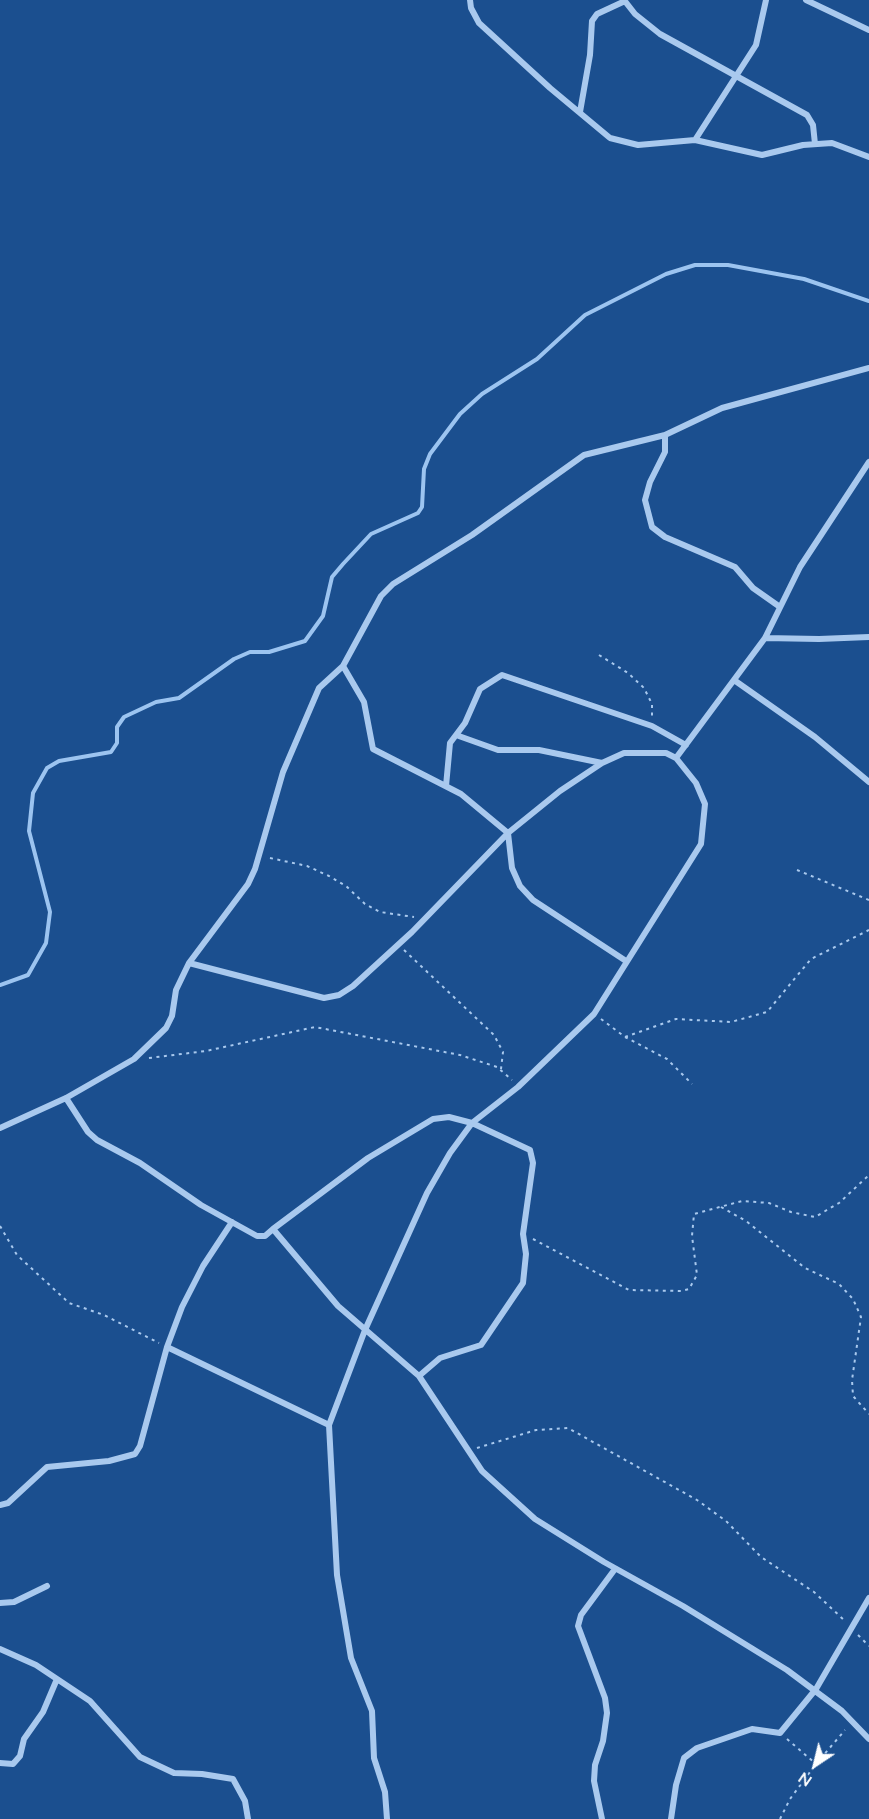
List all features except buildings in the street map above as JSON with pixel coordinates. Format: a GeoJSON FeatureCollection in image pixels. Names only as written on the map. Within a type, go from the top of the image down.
{"type":"FeatureCollection","features":[{"type":"Feature","properties":{"kind":"street"},"geometry":{"type":"LineString","coordinates":[[470,0],[471,8],[480,22],[610,138],[624,143],[647,145],[695,140],[762,155],[815,144],[832,143],[869,157]]}},
{"type":"Feature","properties":{"kind":"street"},"geometry":{"type":"LineString","coordinates":[[580,112],[590,56],[592,21],[597,14],[625,0],[635,14],[660,34],[807,115],[813,125],[815,144]]}},
{"type":"Feature","properties":{"kind":"street"},"geometry":{"type":"LineString","coordinates":[[695,140],[756,45],[766,0]]}},
{"type":"Feature","properties":{"kind":"street"},"geometry":{"type":"LineString","coordinates":[[806,0],[869,30]]}},
{"type":"Feature","properties":{"kind":"street"},"geometry":{"type":"LineString","coordinates":[[0,1128],[66,1098],[134,1059],[166,1028],[172,1016],[176,990],[189,963],[248,884],[260,856],[283,772],[315,695],[324,682],[343,666],[381,596],[393,584],[472,535],[584,455],[665,435],[722,408],[869,368]]}},
{"type":"Feature","properties":{"kind":"street"},"geometry":{"type":"LineString","coordinates":[[665,435],[665,452],[650,482],[645,500],[652,527],[665,537],[735,567],[753,588],[780,607]]}},
{"type":"Feature","properties":{"kind":"street"},"geometry":{"type":"LineString","coordinates":[[676,758],[765,638],[800,567],[869,462]]}},
{"type":"Feature","properties":{"kind":"street"},"geometry":{"type":"LineString","coordinates":[[765,638],[869,637]]}},
{"type":"Feature","properties":{"kind":"street"},"geometry":{"type":"LineString","coordinates":[[343,666],[364,702],[373,749],[461,794],[508,833],[512,868],[520,886],[533,900],[626,960]]}},
{"type":"Feature","properties":{"kind":"street"},"geometry":{"type":"LineString","coordinates":[[446,786],[448,752],[456,735],[480,689],[502,675],[652,726],[686,745]]}},
{"type":"Feature","properties":{"kind":"street"},"geometry":{"type":"LineString","coordinates":[[734,680],[815,737],[869,782]]}},
{"type":"Feature","properties":{"kind":"street"},"geometry":{"type":"LineString","coordinates":[[456,735],[498,750],[539,750],[602,763]]}},
{"type":"Feature","properties":{"kind":"street"},"geometry":{"type":"LineString","coordinates":[[189,963],[324,998],[339,995],[353,986],[398,944],[508,833],[560,791],[602,763],[624,753],[641,751],[666,753],[676,758],[696,783],[705,804],[701,844],[594,1014],[518,1087],[472,1124],[450,1153],[427,1192],[365,1330],[329,1425],[337,1575],[351,1658],[372,1711],[374,1758],[385,1792],[387,1819]]}},
{"type":"Feature","properties":{"kind":"street"},"geometry":{"type":"LineString","coordinates":[[66,1098],[88,1132],[97,1140],[140,1163],[201,1205],[257,1236],[265,1236],[368,1158],[428,1122],[449,1117],[524,1145],[532,1154],[523,1234],[526,1254],[523,1283],[486,1340],[475,1348],[440,1358],[419,1376]]}},
{"type":"Feature","properties":{"kind":"street"},"geometry":{"type":"LineString","coordinates":[[0,1505],[8,1503],[47,1467],[109,1461],[135,1454],[140,1446],[167,1347],[190,1289],[232,1222]]}},
{"type":"Feature","properties":{"kind":"street"},"geometry":{"type":"LineString","coordinates":[[273,1229],[338,1306],[419,1376],[466,1451],[482,1470],[535,1519],[615,1569],[733,1636],[816,1689],[869,1738]]}},
{"type":"Feature","properties":{"kind":"street"},"geometry":{"type":"LineString","coordinates":[[167,1347],[329,1425]]}},
{"type":"Feature","properties":{"kind":"street"},"geometry":{"type":"LineString","coordinates":[[602,1819],[594,1781],[604,1731],[605,1698],[578,1626],[581,1615],[615,1569]]}},
{"type":"Feature","properties":{"kind":"street"},"geometry":{"type":"LineString","coordinates":[[0,1603],[14,1602],[47,1586]]}},
{"type":"Feature","properties":{"kind":"street"},"geometry":{"type":"LineString","coordinates":[[671,1819],[676,1785],[684,1758],[697,1748],[752,1729],[780,1733],[816,1689],[869,1598]]}},
{"type":"Feature","properties":{"kind":"street"},"geometry":{"type":"LineString","coordinates":[[0,1649],[47,1671],[90,1701],[140,1757],[174,1773],[202,1774],[233,1779],[245,1801],[248,1819]]}},
{"type":"Feature","properties":{"kind":"street"},"geometry":{"type":"LineString","coordinates":[[0,1763],[13,1764],[20,1756],[24,1739],[43,1712],[57,1679]]}},
{"type":"Feature","properties":{"kind":"path"},"geometry":{"type":"LineString","coordinates":[[599,655],[628,673],[644,688],[652,704],[652,726]]}},
{"type":"Feature","properties":{"kind":"path"},"geometry":{"type":"LineString","coordinates":[[260,856],[307,866],[329,876],[346,886],[365,904],[381,912],[425,918]]}},
{"type":"Feature","properties":{"kind":"path"},"geometry":{"type":"LineString","coordinates":[[797,870],[869,900]]}},
{"type":"Feature","properties":{"kind":"path"},"geometry":{"type":"LineString","coordinates":[[625,1037],[676,1019],[731,1022],[767,1012],[811,959],[869,930]]}},
{"type":"Feature","properties":{"kind":"path"},"geometry":{"type":"LineString","coordinates":[[398,944],[494,1035],[503,1052],[501,1070]]}},
{"type":"Feature","properties":{"kind":"path"},"geometry":{"type":"LineString","coordinates":[[594,1014],[625,1037],[667,1059],[693,1084]]}},
{"type":"Feature","properties":{"kind":"path"},"geometry":{"type":"LineString","coordinates":[[134,1059],[206,1051],[315,1027],[460,1055],[501,1070],[518,1087]]}},
{"type":"Feature","properties":{"kind":"path"},"geometry":{"type":"LineString","coordinates":[[523,1234],[629,1290],[681,1291],[689,1288],[698,1275],[692,1236],[694,1214],[742,1202],[769,1203],[791,1212],[815,1217],[839,1203],[869,1175]]}},
{"type":"Feature","properties":{"kind":"path"},"geometry":{"type":"LineString","coordinates":[[722,1207],[746,1221],[805,1268],[839,1284],[852,1299],[861,1317],[852,1380],[853,1396],[869,1414]]}},
{"type":"Feature","properties":{"kind":"path"},"geometry":{"type":"LineString","coordinates":[[0,1226],[17,1255],[69,1303],[104,1315],[167,1347]]}},
{"type":"Feature","properties":{"kind":"path"},"geometry":{"type":"LineString","coordinates":[[466,1451],[536,1430],[568,1428],[707,1507],[726,1521],[761,1557],[814,1592],[869,1646]]}},
{"type":"Feature","properties":{"kind":"path"},"geometry":{"type":"LineString","coordinates":[[780,1819],[790,1799],[852,1720]]}},
{"type":"Feature","properties":{"kind":"path"},"geometry":{"type":"LineString","coordinates":[[780,1733],[816,1764]]}},
{"type":"Feature","properties":{"kind":"waterway"},"geometry":{"type":"LineString","coordinates":[[0,985],[28,975],[46,943],[50,912],[29,831],[33,793],[47,768],[59,761],[111,752],[117,743],[117,727],[124,717],[156,702],[179,698],[234,659],[250,652],[269,652],[305,641],[323,616],[332,577],[343,564],[371,534],[418,513],[422,507],[424,469],[430,454],[460,414],[482,394],[537,359],[585,315],[666,274],[695,265],[728,265],[804,279],[869,301]]}}]}
